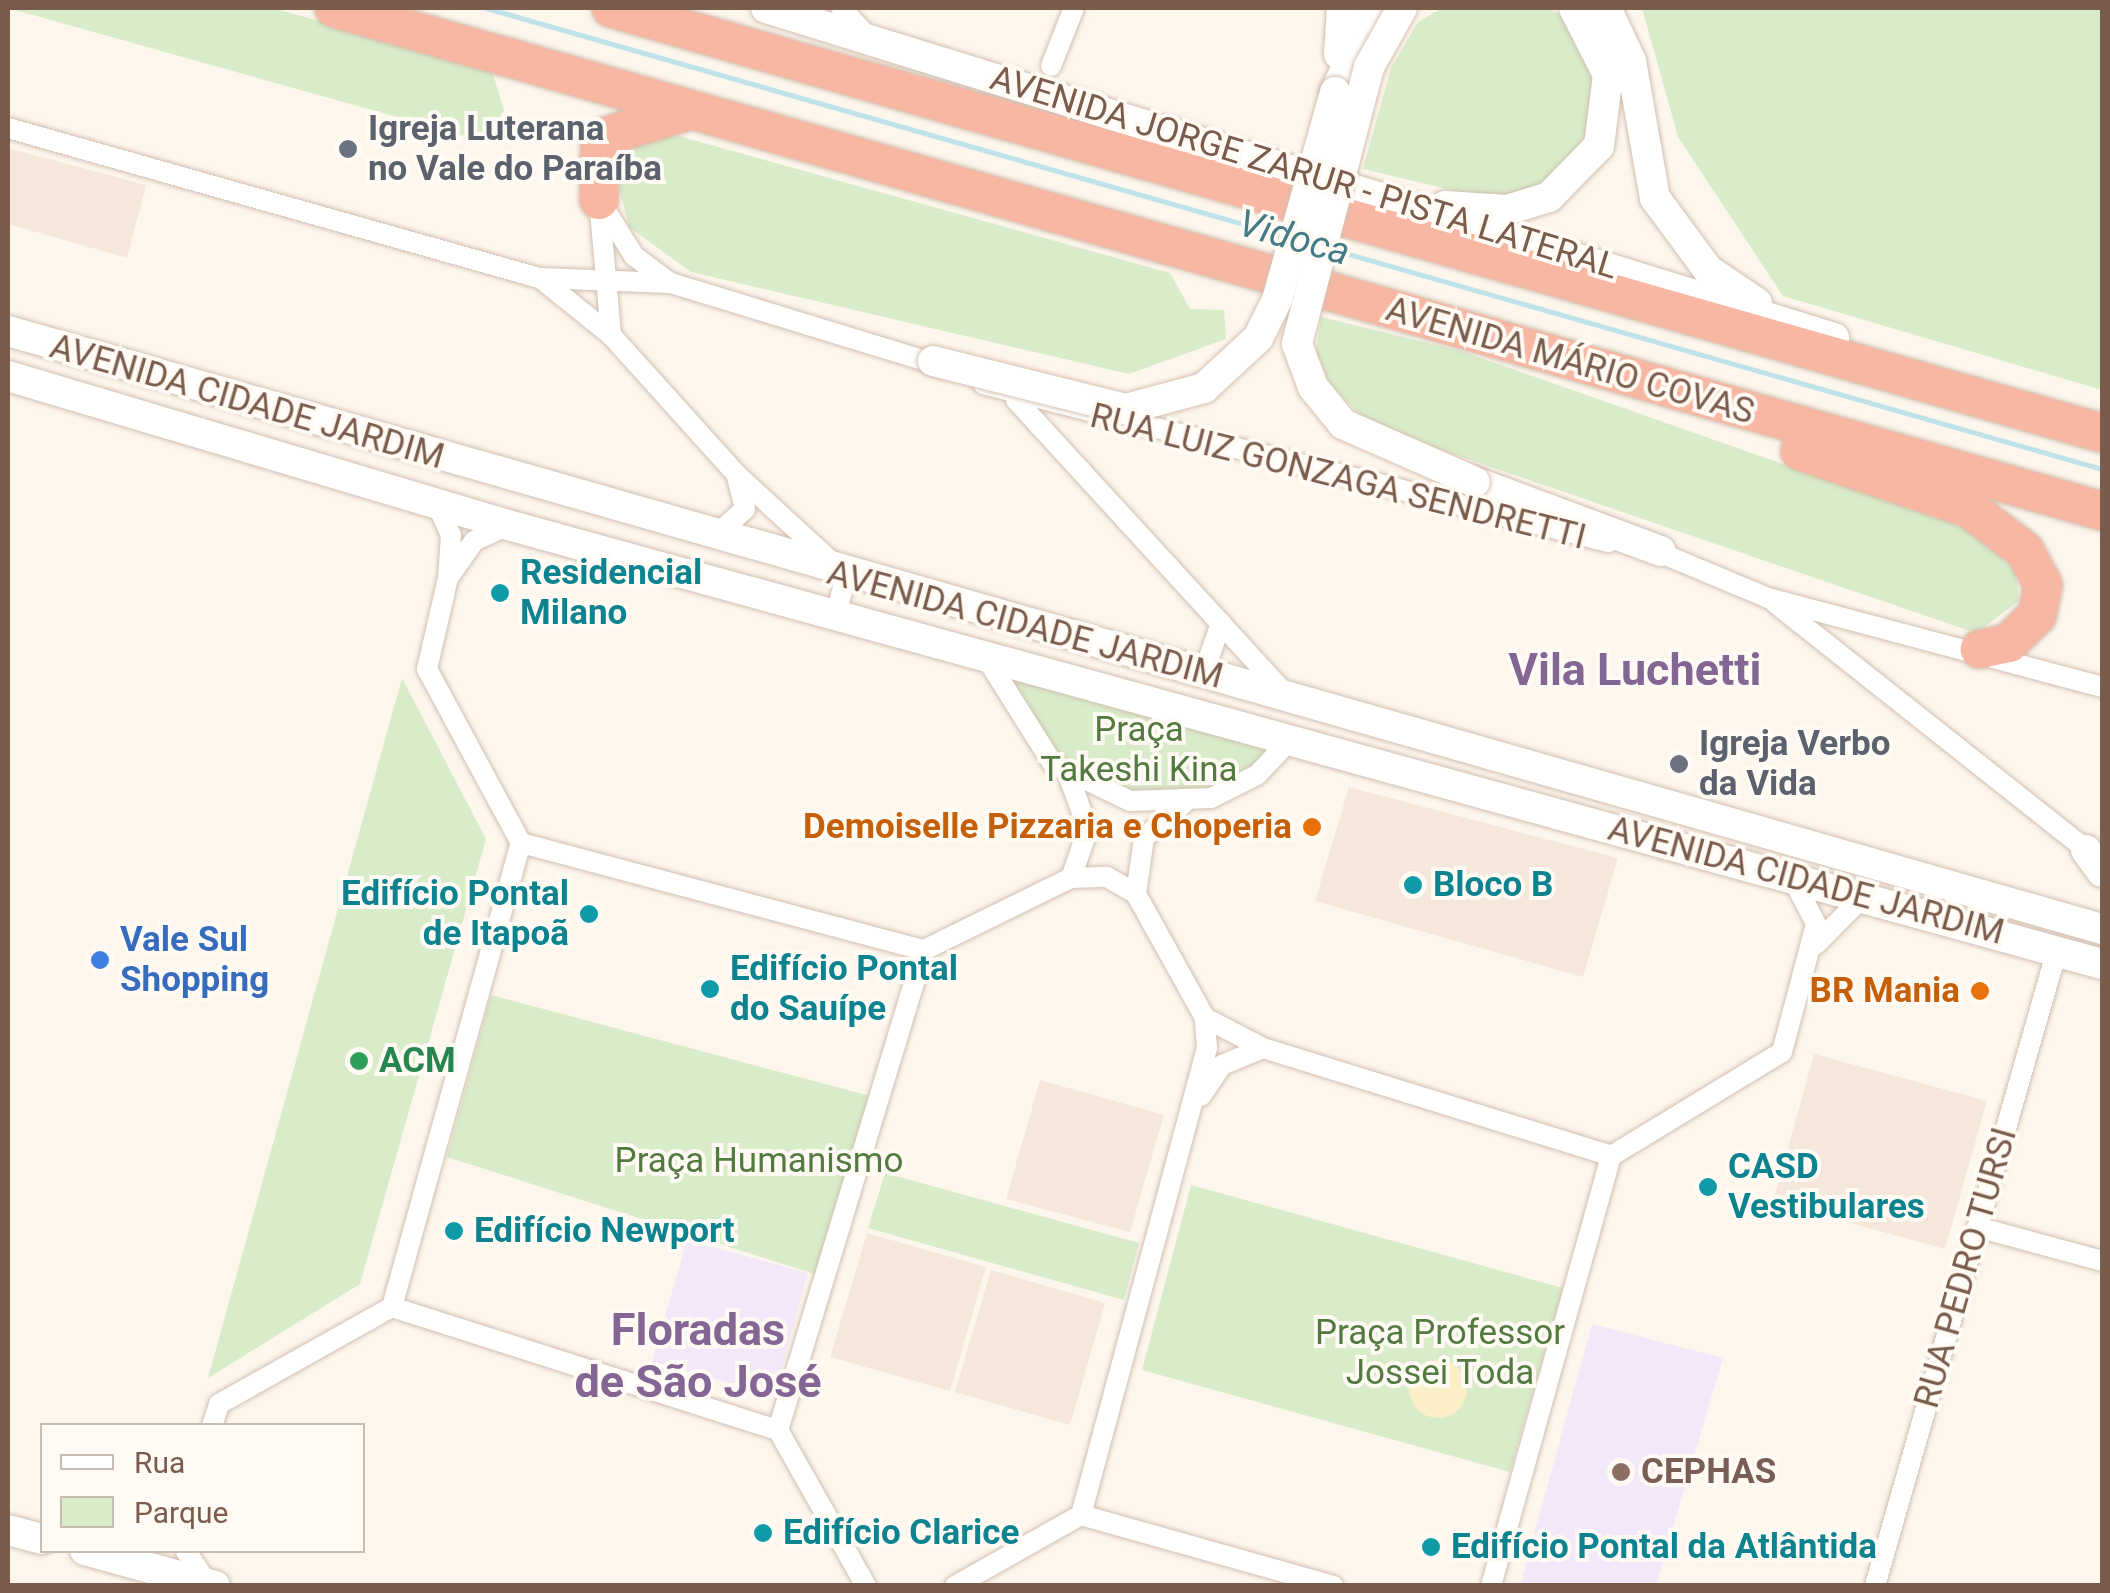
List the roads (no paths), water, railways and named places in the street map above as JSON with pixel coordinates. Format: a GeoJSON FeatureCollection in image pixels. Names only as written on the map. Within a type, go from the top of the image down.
{"type":"FeatureCollection","features":[{"type":"Feature","properties":{"kind":"highway","name":"AVENIDA MÁRIO COVAS"},"geometry":{"type":"LineString","coordinates":[[334,8],[2102,511]]}},
{"type":"Feature","properties":{"kind":"highway"},"geometry":{"type":"LineString","coordinates":[[610,8],[2102,433]]}},
{"type":"Feature","properties":{"kind":"highway"},"geometry":{"type":"LineString","coordinates":[[599,200],[600,148],[610,135],[692,111]]}},
{"type":"Feature","properties":{"kind":"highway"},"geometry":{"type":"LineString","coordinates":[[1842,340],[2005,404]]}},
{"type":"Feature","properties":{"kind":"highway"},"geometry":{"type":"LineString","coordinates":[[1570,361],[1664,405],[1990,520],[2025,551],[2043,584],[2025,631],[1980,649]]}},
{"type":"Feature","properties":{"kind":"main road","name":"AVENIDA JORGE ZARUR - PISTA LATERAL"},"geometry":{"type":"LineString","coordinates":[[766,8],[867,36],[1842,340]]}},
{"type":"Feature","properties":{"kind":"main road"},"geometry":{"type":"LineString","coordinates":[[1336,92],[1342,8]]}},
{"type":"Feature","properties":{"kind":"main road"},"geometry":{"type":"LineString","coordinates":[[933,361],[1126,409],[1204,388],[1258,338],[1277,300],[1336,92],[1375,8]]}},
{"type":"Feature","properties":{"kind":"main road"},"geometry":{"type":"LineString","coordinates":[[1402,8],[1369,66],[1297,344],[1312,387],[1343,424],[1476,482],[1662,551]]}},
{"type":"Feature","properties":{"kind":"main road"},"geometry":{"type":"LineString","coordinates":[[1375,197],[1507,210],[1574,181],[1599,146],[1608,74],[1574,8]]}},
{"type":"Feature","properties":{"kind":"main road"},"geometry":{"type":"LineString","coordinates":[[1606,8],[1632,61],[1646,171],[1670,226],[1736,291],[1842,340]]}},
{"type":"Feature","properties":{"kind":"main road","name":"AVENIDA CIDADE JARDIM"},"geometry":{"type":"LineString","coordinates":[[8,331],[711,538],[2096,921]]}},
{"type":"Feature","properties":{"kind":"main road","name":"AVENIDA CIDADE JARDIM"},"geometry":{"type":"LineString","coordinates":[[19,379],[508,525],[837,610],[984,655],[2102,964]]}},
{"type":"Feature","properties":{"kind":"main road"},"geometry":{"type":"LineString","coordinates":[[2057,950],[2096,921]]}},
{"type":"Feature","properties":{"kind":"main road"},"geometry":{"type":"LineString","coordinates":[[8,1530],[40,1538]]}},
{"type":"Feature","properties":{"kind":"main road"},"geometry":{"type":"LineString","coordinates":[[98,1553],[211,1584]]}},
{"type":"Feature","properties":{"kind":"street"},"geometry":{"type":"LineString","coordinates":[[840,8],[867,36]]}},
{"type":"Feature","properties":{"kind":"street"},"geometry":{"type":"LineString","coordinates":[[1051,66],[1074,8]]}},
{"type":"Feature","properties":{"kind":"street"},"geometry":{"type":"LineString","coordinates":[[8,128],[539,278],[671,283],[933,361],[1015,399],[1292,701]]}},
{"type":"Feature","properties":{"kind":"street"},"geometry":{"type":"LineString","coordinates":[[599,200],[634,256],[671,283]]}},
{"type":"Feature","properties":{"kind":"street"},"geometry":{"type":"LineString","coordinates":[[599,200],[612,335]]}},
{"type":"Feature","properties":{"kind":"street"},"geometry":{"type":"LineString","coordinates":[[539,278],[612,335],[736,474],[846,575],[837,610]]}},
{"type":"Feature","properties":{"kind":"street"},"geometry":{"type":"LineString","coordinates":[[8,358],[19,379]]}},
{"type":"Feature","properties":{"kind":"street","name":"RUA LUIZ GONZAGA SENDRETTI"},"geometry":{"type":"LineString","coordinates":[[1015,399],[1554,534],[1662,551],[1768,598]]}},
{"type":"Feature","properties":{"kind":"street"},"geometry":{"type":"LineString","coordinates":[[711,538],[745,509],[736,474]]}},
{"type":"Feature","properties":{"kind":"street"},"geometry":{"type":"LineString","coordinates":[[213,1423],[219,1404],[392,1307],[520,843],[427,669],[448,578],[451,535],[437,504]]}},
{"type":"Feature","properties":{"kind":"street"},"geometry":{"type":"LineString","coordinates":[[448,578],[474,541],[508,525]]}},
{"type":"Feature","properties":{"kind":"street"},"geometry":{"type":"LineString","coordinates":[[1768,598],[1980,649],[2102,687]]}},
{"type":"Feature","properties":{"kind":"street"},"geometry":{"type":"LineString","coordinates":[[1768,598],[2097,862]]}},
{"type":"Feature","properties":{"kind":"street"},"geometry":{"type":"LineString","coordinates":[[1204,672],[1221,623]]}},
{"type":"Feature","properties":{"kind":"street"},"geometry":{"type":"LineString","coordinates":[[984,655],[1069,777],[1088,828],[1070,878]]}},
{"type":"Feature","properties":{"kind":"street"},"geometry":{"type":"LineString","coordinates":[[1136,894],[1144,838],[1184,804],[1257,775],[1292,738]]}},
{"type":"Feature","properties":{"kind":"street"},"geometry":{"type":"LineString","coordinates":[[1069,777],[1130,802],[1184,804]]}},
{"type":"Feature","properties":{"kind":"street"},"geometry":{"type":"LineString","coordinates":[[520,843],[924,950],[1070,878],[1107,877],[1136,894],[1205,1018],[1264,1048],[1610,1156]]}},
{"type":"Feature","properties":{"kind":"street"},"geometry":{"type":"LineString","coordinates":[[1491,1586],[1610,1156],[1770,1064],[1814,947],[1813,910],[1792,878]]}},
{"type":"Feature","properties":{"kind":"street"},"geometry":{"type":"LineString","coordinates":[[1814,947],[1864,896]]}},
{"type":"Feature","properties":{"kind":"street"},"geometry":{"type":"LineString","coordinates":[[778,1430],[924,950]]}},
{"type":"Feature","properties":{"kind":"street","name":"RUA PEDRO TURSI"},"geometry":{"type":"LineString","coordinates":[[1876,1586],[2057,950]]}},
{"type":"Feature","properties":{"kind":"street"},"geometry":{"type":"LineString","coordinates":[[1081,1515],[1193,1109],[1205,1018]]}},
{"type":"Feature","properties":{"kind":"street"},"geometry":{"type":"LineString","coordinates":[[1193,1109],[1222,1065],[1264,1048]]}},
{"type":"Feature","properties":{"kind":"street"},"geometry":{"type":"LineString","coordinates":[[1977,1227],[2102,1261]]}},
{"type":"Feature","properties":{"kind":"street"},"geometry":{"type":"LineString","coordinates":[[392,1307],[778,1430],[870,1583]]}},
{"type":"Feature","properties":{"kind":"street"},"geometry":{"type":"LineString","coordinates":[[955,1586],[1081,1515],[1333,1586]]}},
{"type":"Feature","properties":{"kind":"street"},"geometry":{"type":"LineString","coordinates":[[186,1553],[211,1584]]}},
{"type":"Feature","properties":{"kind":"waterway","name":"Vidoca"},"geometry":{"type":"LineString","coordinates":[[486,8],[1282,235]]}},
{"type":"Feature","properties":{"kind":"waterway","name":"Vidoca"},"geometry":{"type":"LineString","coordinates":[[1331,249],[2102,469]]}},
{"type":"Feature","properties":{"kind":"place","name":"Igreja Luterana no Vale do Paraíba"},"geometry":{"type":"Point","coordinates":[348,149]}},
{"type":"Feature","properties":{"kind":"place","name":"Residencial Milano"},"geometry":{"type":"Point","coordinates":[500,593]}},
{"type":"Feature","properties":{"kind":"place","name":"Igreja Verbo da Vida"},"geometry":{"type":"Point","coordinates":[1679,764]}},
{"type":"Feature","properties":{"kind":"place","name":"Demoiselle Pizzaria e Choperia"},"geometry":{"type":"Point","coordinates":[1312,827]}},
{"type":"Feature","properties":{"kind":"place","name":"Bloco B"},"geometry":{"type":"Point","coordinates":[1413,885]}},
{"type":"Feature","properties":{"kind":"place","name":"Edifício Pontal de Itapoã"},"geometry":{"type":"Point","coordinates":[589,914]}},
{"type":"Feature","properties":{"kind":"place","name":"Vale Sul Shopping"},"geometry":{"type":"Point","coordinates":[100,960]}},
{"type":"Feature","properties":{"kind":"place","name":"Edifício Pontal do Sauípe"},"geometry":{"type":"Point","coordinates":[710,989]}},
{"type":"Feature","properties":{"kind":"place","name":"BR Mania"},"geometry":{"type":"Point","coordinates":[1980,991]}},
{"type":"Feature","properties":{"kind":"place","name":"ACM"},"geometry":{"type":"Point","coordinates":[359,1061]}},
{"type":"Feature","properties":{"kind":"place","name":"CASD Vestibulares"},"geometry":{"type":"Point","coordinates":[1708,1187]}},
{"type":"Feature","properties":{"kind":"place","name":"Edifício Newport"},"geometry":{"type":"Point","coordinates":[454,1231]}},
{"type":"Feature","properties":{"kind":"place","name":"CEPHAS"},"geometry":{"type":"Point","coordinates":[1621,1472]}},
{"type":"Feature","properties":{"kind":"place","name":"Edifício Clarice"},"geometry":{"type":"Point","coordinates":[763,1533]}},
{"type":"Feature","properties":{"kind":"place","name":"Edifício Pontal da Atlântida"},"geometry":{"type":"Point","coordinates":[1431,1547]}},
{"type":"Feature","properties":{"kind":"district","name":"Vila Luchetti"},"geometry":{"type":"Point","coordinates":[1635,670]}},
{"type":"Feature","properties":{"kind":"district","name":"Floradas de São José"},"geometry":{"type":"Point","coordinates":[698,1356]}},
{"type":"Feature","properties":{"kind":"park label","name":"Praça Takeshi Kina"},"geometry":{"type":"Point","coordinates":[1139,750]}},
{"type":"Feature","properties":{"kind":"park label","name":"Praça Humanismo"},"geometry":{"type":"Point","coordinates":[759,1161]}},
{"type":"Feature","properties":{"kind":"park label","name":"Praça Professor Jossei Toda"},"geometry":{"type":"Point","coordinates":[1440,1353]}}]}
